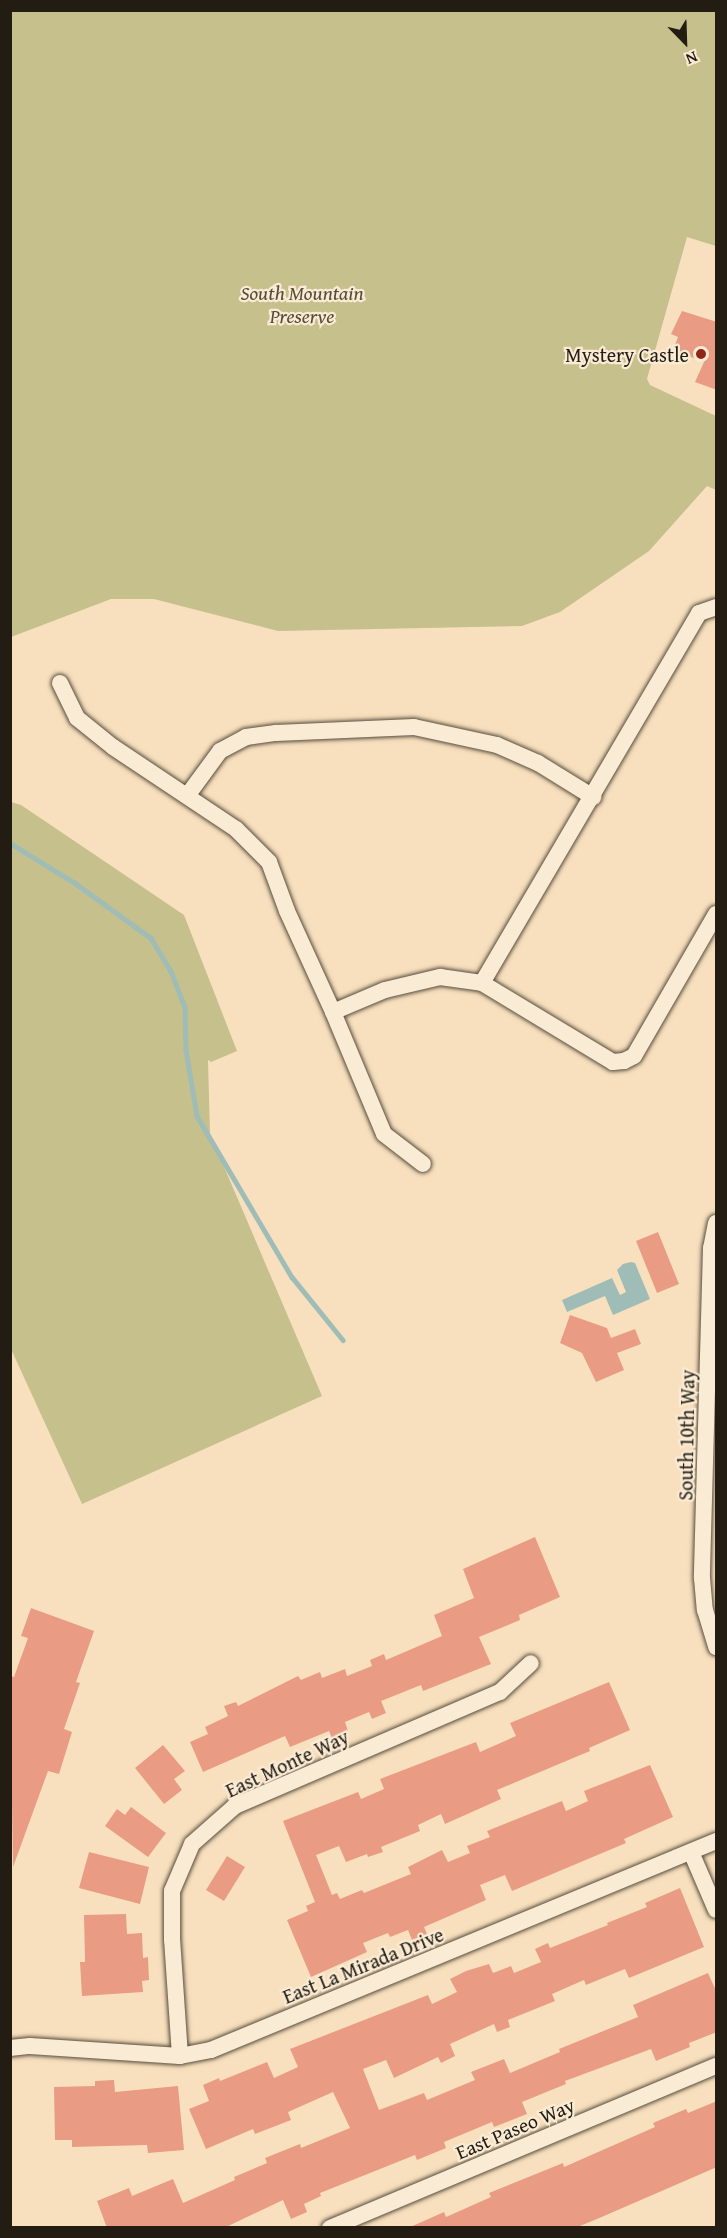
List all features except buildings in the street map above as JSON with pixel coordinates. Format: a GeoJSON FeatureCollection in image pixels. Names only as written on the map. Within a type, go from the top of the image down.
{"type":"FeatureCollection","features":[{"type":"Feature","properties":{"kind":"street"},"geometry":{"type":"LineString","coordinates":[[482,983],[699,613],[717,607]]}},
{"type":"Feature","properties":{"kind":"street"},"geometry":{"type":"LineString","coordinates":[[60,683],[77,718],[112,747],[236,829],[269,862],[287,911],[333,1012],[384,1134],[423,1164]]}},
{"type":"Feature","properties":{"kind":"street"},"geometry":{"type":"LineString","coordinates":[[187,796],[220,752],[246,737],[414,727],[497,745],[538,764],[592,797]]}},
{"type":"Feature","properties":{"kind":"street"},"geometry":{"type":"LineString","coordinates":[[333,1012],[385,990],[440,977],[482,983],[613,1062],[624,1061],[634,1056],[717,914]]}},
{"type":"Feature","properties":{"kind":"street","name":"South 10th Way"},"geometry":{"type":"LineString","coordinates":[[717,1223],[714,1248],[702,1578],[705,1610],[717,1647]]}},
{"type":"Feature","properties":{"kind":"street","name":"East Monte Way"},"geometry":{"type":"LineString","coordinates":[[180,2056],[172,1940],[172,1891],[192,1844],[236,1806],[500,1692],[531,1663]]}},
{"type":"Feature","properties":{"kind":"street","name":"East La Mirada Drive"},"geometry":{"type":"LineString","coordinates":[[10,2048],[30,2046],[180,2056],[211,2050],[717,1841]]}},
{"type":"Feature","properties":{"kind":"street"},"geometry":{"type":"LineString","coordinates":[[691,1852],[717,1910]]}},
{"type":"Feature","properties":{"kind":"street","name":"East Paseo Way"},"geometry":{"type":"LineString","coordinates":[[330,2228],[717,2066]]}},
{"type":"Feature","properties":{"kind":"green space","name":"South Mountain Preserve"},"geometry":{"type":"Polygon","coordinates":[[[10,11],[716,11],[716,246],[687,237],[647,379],[650,385],[716,416],[716,490],[707,486],[649,551],[560,612],[522,626],[278,631],[154,599],[111,599],[11,637],[10,11]]]}},
{"type":"Feature","properties":{"kind":"green space"},"geometry":{"type":"Polygon","coordinates":[[[11,802],[21,805],[184,915],[237,1051],[211,1062],[208,1060],[210,1134],[322,1396],[82,1504],[11,1349],[11,802]]]}},
{"type":"Feature","properties":{"kind":"water"},"geometry":{"type":"Polygon","coordinates":[[[635,1263],[650,1299],[613,1315],[605,1296],[567,1312],[562,1300],[612,1278],[620,1295],[626,1292],[617,1270],[623,1264],[635,1263]]]}},
{"type":"Feature","properties":{"kind":"waterway"},"geometry":{"type":"LineString","coordinates":[[10,843],[75,883],[151,938],[171,971],[185,1007],[186,1050],[197,1116],[292,1277],[343,1340]]}},
{"type":"Feature","properties":{"kind":"place","name":"Mystery Castle"},"geometry":{"type":"Point","coordinates":[701,354]}}]}
